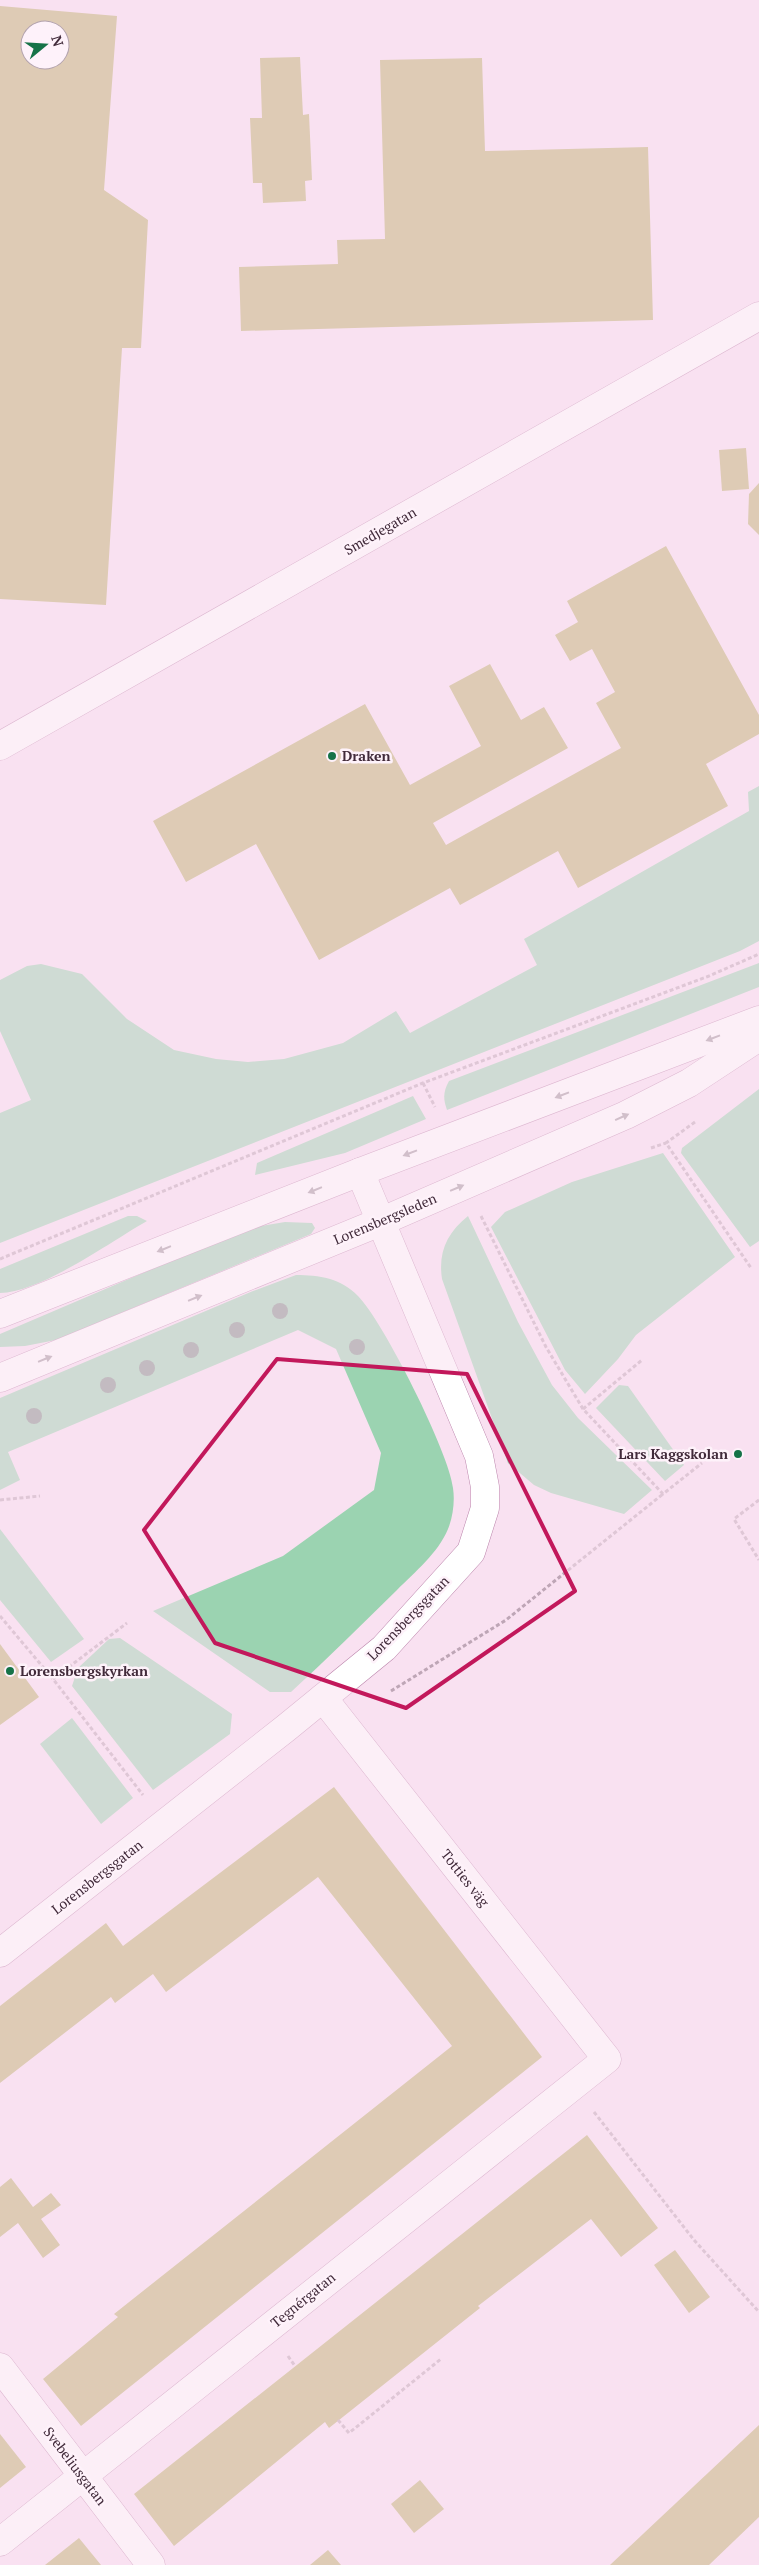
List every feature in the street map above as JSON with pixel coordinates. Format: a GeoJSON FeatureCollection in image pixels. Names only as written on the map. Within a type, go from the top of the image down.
{"type":"FeatureCollection","features":[{"type":"Feature","properties":{"kind":"street","name":"Smedjegatan"},"geometry":{"type":"LineString","coordinates":[[0,746],[759,316]]}},
{"type":"Feature","properties":{"kind":"street"},"geometry":{"type":"LineString","coordinates":[[0,1314],[360,1172],[759,1020]]}},
{"type":"Feature","properties":{"kind":"street","name":"Lorensbergsleden"},"geometry":{"type":"LineString","coordinates":[[0,1378],[380,1222],[649,1103],[689,1084],[759,1038]]}},
{"type":"Feature","properties":{"kind":"street","name":"Lorensbergsgatan"},"geometry":{"type":"LineString","coordinates":[[0,1953],[165,1824],[384,1648],[471,1552],[486,1508],[485,1487],[479,1456],[360,1172]]}},
{"type":"Feature","properties":{"kind":"street","name":"Totties väg"},"geometry":{"type":"LineString","coordinates":[[323,1698],[607,2059]]}},
{"type":"Feature","properties":{"kind":"street","name":"Tegnérgatan"},"geometry":{"type":"LineString","coordinates":[[0,2542],[607,2059]]}},
{"type":"Feature","properties":{"kind":"street","name":"Svebeliusgatan"},"geometry":{"type":"LineString","coordinates":[[0,2367],[151,2565]]}},
{"type":"Feature","properties":{"kind":"path"},"geometry":{"type":"LineString","coordinates":[[0,1259],[94,1222],[423,1083],[700,980],[759,954]]}},
{"type":"Feature","properties":{"kind":"path"},"geometry":{"type":"LineString","coordinates":[[423,1083],[451,1137]]}},
{"type":"Feature","properties":{"kind":"path"},"geometry":{"type":"LineString","coordinates":[[651,1148],[666,1143],[699,1119]]}},
{"type":"Feature","properties":{"kind":"path"},"geometry":{"type":"LineString","coordinates":[[666,1143],[750,1268]]}},
{"type":"Feature","properties":{"kind":"path"},"geometry":{"type":"LineString","coordinates":[[471,1182],[481,1214],[546,1347],[583,1409],[663,1494]]}},
{"type":"Feature","properties":{"kind":"path"},"geometry":{"type":"LineString","coordinates":[[583,1409],[642,1360]]}},
{"type":"Feature","properties":{"kind":"path"},"geometry":{"type":"LineString","coordinates":[[388,1693],[506,1620],[702,1463]]}},
{"type":"Feature","properties":{"kind":"path"},"geometry":{"type":"LineString","coordinates":[[0,1500],[40,1496]]}},
{"type":"Feature","properties":{"kind":"path"},"geometry":{"type":"LineString","coordinates":[[759,1500],[734,1519],[759,1560]]}},
{"type":"Feature","properties":{"kind":"path"},"geometry":{"type":"LineString","coordinates":[[0,1616],[52,1679],[165,1824]]}},
{"type":"Feature","properties":{"kind":"path"},"geometry":{"type":"LineString","coordinates":[[52,1679],[127,1623]]}},
{"type":"Feature","properties":{"kind":"path"},"geometry":{"type":"LineString","coordinates":[[572,2085],[694,2240],[759,2312]]}},
{"type":"Feature","properties":{"kind":"path"},"geometry":{"type":"LineString","coordinates":[[338,2420],[349,2433],[441,2359]]}},
{"type":"Feature","properties":{"kind":"highlighted area"},"geometry":{"type":"Polygon","coordinates":[[[277,1359],[467,1374],[575,1591],[406,1708],[215,1643],[144,1530],[277,1359]]]}},
{"type":"Feature","properties":{"kind":"green space"},"geometry":{"type":"Polygon","coordinates":[[[759,786],[759,941],[740,951],[0,1243],[0,1113],[31,1100],[0,1031],[0,980],[27,966],[41,964],[82,974],[127,1019],[174,1050],[216,1059],[248,1062],[284,1059],[343,1043],[396,1011],[410,1033],[537,965],[524,939],[749,811],[748,792],[759,786]]]}},
{"type":"Feature","properties":{"kind":"green space"},"geometry":{"type":"Polygon","coordinates":[[[759,963],[759,987],[447,1110],[444,1096],[449,1081],[759,963]]]}},
{"type":"Feature","properties":{"kind":"green space"},"geometry":{"type":"Polygon","coordinates":[[[759,1089],[759,1241],[750,1247],[681,1153],[682,1148],[759,1089]]]}},
{"type":"Feature","properties":{"kind":"green space"},"geometry":{"type":"Polygon","coordinates":[[[413,1096],[426,1119],[345,1153],[255,1175],[257,1163],[413,1096]]]}},
{"type":"Feature","properties":{"kind":"green space"},"geometry":{"type":"Polygon","coordinates":[[[663,1153],[735,1257],[636,1335],[618,1359],[585,1394],[565,1370],[491,1227],[505,1212],[572,1182],[663,1153]]]}},
{"type":"Feature","properties":{"kind":"green space"},"geometry":{"type":"Polygon","coordinates":[[[128,1216],[137,1216],[147,1221],[55,1275],[17,1290],[0,1293],[0,1269],[128,1216]]]}},
{"type":"Feature","properties":{"kind":"green space"},"geometry":{"type":"Polygon","coordinates":[[[468,1216],[518,1322],[552,1385],[578,1418],[652,1490],[624,1514],[551,1493],[534,1485],[508,1463],[442,1279],[441,1260],[449,1236],[468,1216]]]}},
{"type":"Feature","properties":{"kind":"green space"},"geometry":{"type":"Polygon","coordinates":[[[285,1222],[312,1223],[315,1228],[311,1234],[56,1340],[25,1346],[0,1347],[0,1334],[220,1240],[255,1227],[285,1222]]]}},
{"type":"Feature","properties":{"kind":"green space"},"geometry":{"type":"Polygon","coordinates":[[[296,1275],[321,1277],[337,1281],[358,1296],[369,1310],[398,1359],[428,1419],[449,1471],[454,1504],[450,1524],[444,1538],[418,1569],[291,1692],[270,1692],[153,1611],[283,1556],[374,1490],[381,1453],[336,1349],[298,1330],[8,1452],[20,1480],[0,1490],[0,1398],[253,1291],[296,1275]]]}},
{"type":"Feature","properties":{"kind":"green space"},"geometry":{"type":"Polygon","coordinates":[[[619,1385],[628,1386],[684,1465],[665,1481],[596,1408],[619,1385]]]}},
{"type":"Feature","properties":{"kind":"green space"},"geometry":{"type":"Polygon","coordinates":[[[0,1529],[84,1639],[51,1662],[0,1600],[0,1529]]]}},
{"type":"Feature","properties":{"kind":"green space"},"geometry":{"type":"Polygon","coordinates":[[[120,1638],[232,1714],[230,1734],[153,1790],[72,1686],[78,1668],[109,1639],[120,1638]]]}},
{"type":"Feature","properties":{"kind":"green space"},"geometry":{"type":"Polygon","coordinates":[[[72,1718],[133,1798],[101,1824],[40,1744],[72,1718]]]}},
{"type":"Feature","properties":{"kind":"building"},"geometry":{"type":"Polygon","coordinates":[[[0,6],[117,16],[104,190],[148,220],[141,348],[122,348],[106,605],[0,599],[0,6]]]}},
{"type":"Feature","properties":{"kind":"building"},"geometry":{"type":"Polygon","coordinates":[[[300,57],[303,115],[309,114],[312,180],[305,181],[306,201],[263,203],[262,183],[253,183],[250,118],[262,118],[260,58],[300,57]]]}},
{"type":"Feature","properties":{"kind":"building"},"geometry":{"type":"Polygon","coordinates":[[[482,58],[485,151],[648,147],[653,320],[241,331],[239,267],[338,264],[337,240],[385,239],[380,60],[482,58]]]}},
{"type":"Feature","properties":{"kind":"building"},"geometry":{"type":"Polygon","coordinates":[[[746,448],[749,489],[722,491],[719,450],[746,448]]]}},
{"type":"Feature","properties":{"kind":"building"},"geometry":{"type":"Polygon","coordinates":[[[759,483],[759,535],[748,524],[749,494],[759,483]]]}},
{"type":"Feature","properties":{"kind":"building","name":"Draken"},"geometry":{"type":"Polygon","coordinates":[[[666,546],[759,715],[759,734],[706,764],[728,806],[578,888],[558,851],[460,905],[450,888],[319,960],[256,844],[186,882],[153,821],[365,704],[410,785],[481,746],[449,686],[490,664],[521,720],[544,707],[568,748],[433,823],[446,845],[621,748],[596,703],[615,692],[592,649],[570,661],[555,635],[578,622],[567,601],[666,546]]]}},
{"type":"Feature","properties":{"kind":"building","name":"Lorensbergskyrkan"},"geometry":{"type":"Polygon","coordinates":[[[0,1644],[39,1697],[0,1725],[0,1644]]]}},
{"type":"Feature","properties":{"kind":"building"},"geometry":{"type":"Polygon","coordinates":[[[334,1787],[542,2057],[81,2426],[43,2379],[118,2317],[114,2314],[452,2046],[318,1877],[166,1992],[153,1974],[115,2003],[111,1997],[0,2083],[0,2006],[106,1923],[123,1946],[334,1787]]]}},
{"type":"Feature","properties":{"kind":"building"},"geometry":{"type":"Polygon","coordinates":[[[587,2135],[658,2228],[621,2257],[591,2219],[478,2306],[480,2308],[329,2428],[325,2422],[174,2546],[134,2494],[587,2135]]]}},
{"type":"Feature","properties":{"kind":"building"},"geometry":{"type":"Polygon","coordinates":[[[11,2178],[33,2207],[51,2193],[61,2205],[41,2219],[60,2245],[43,2258],[18,2223],[0,2237],[0,2187],[11,2178]]]}},
{"type":"Feature","properties":{"kind":"building"},"geometry":{"type":"Polygon","coordinates":[[[675,2250],[710,2297],[689,2313],[654,2265],[675,2250]]]}},
{"type":"Feature","properties":{"kind":"building"},"geometry":{"type":"Polygon","coordinates":[[[759,2425],[759,2517],[709,2565],[610,2565],[759,2425]]]}},
{"type":"Feature","properties":{"kind":"building"},"geometry":{"type":"Polygon","coordinates":[[[0,2434],[26,2467],[0,2488],[0,2434]]]}},
{"type":"Feature","properties":{"kind":"building"},"geometry":{"type":"Polygon","coordinates":[[[420,2480],[444,2509],[414,2533],[391,2504],[420,2480]]]}},
{"type":"Feature","properties":{"kind":"building"},"geometry":{"type":"Polygon","coordinates":[[[79,2538],[101,2565],[45,2565],[79,2538]]]}},
{"type":"Feature","properties":{"kind":"building"},"geometry":{"type":"Polygon","coordinates":[[[328,2550],[341,2565],[310,2565],[328,2550]]]}},
{"type":"Feature","properties":{"kind":"place","name":"Draken"},"geometry":{"type":"Point","coordinates":[332,756]}},
{"type":"Feature","properties":{"kind":"place","name":"Lars Kaggskolan"},"geometry":{"type":"Point","coordinates":[738,1454]}},
{"type":"Feature","properties":{"kind":"place","name":"Lorensbergskyrkan"},"geometry":{"type":"Point","coordinates":[10,1671]}}]}
